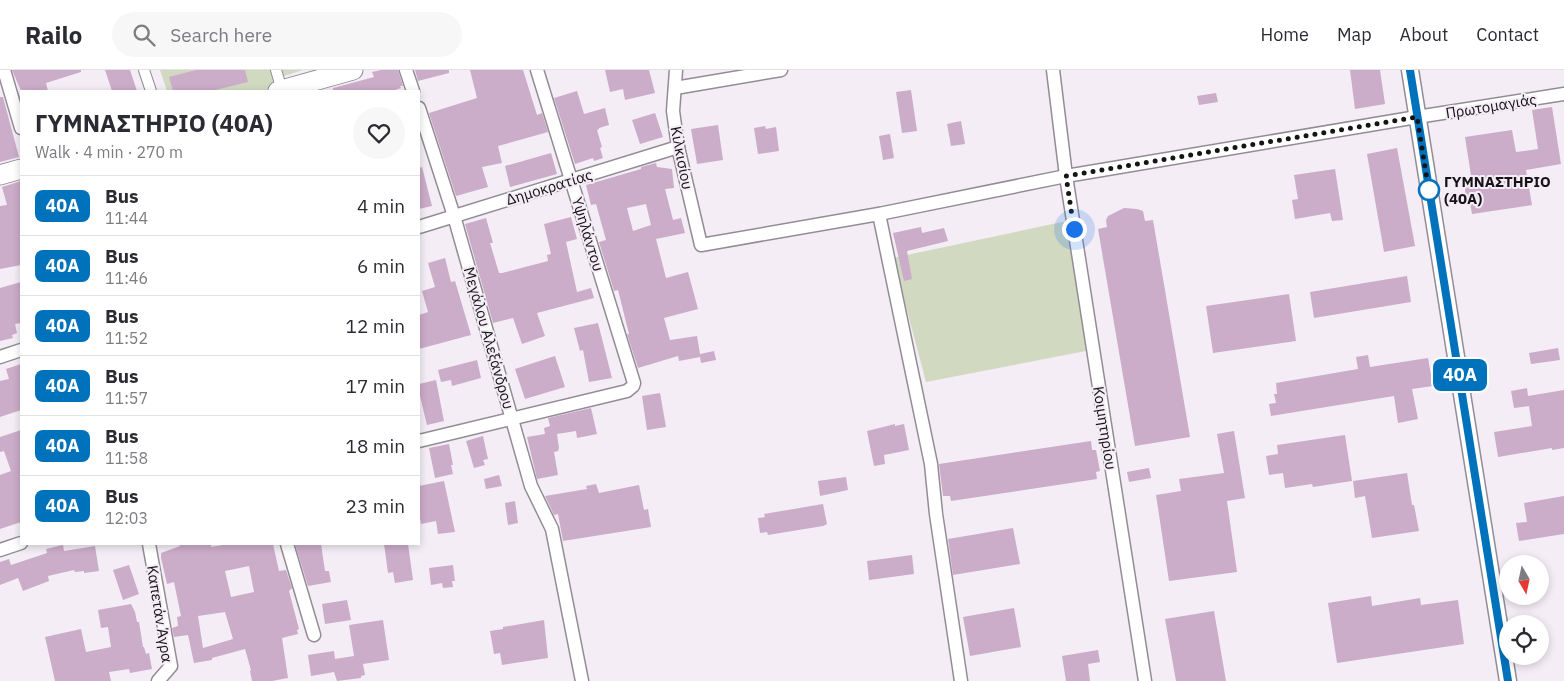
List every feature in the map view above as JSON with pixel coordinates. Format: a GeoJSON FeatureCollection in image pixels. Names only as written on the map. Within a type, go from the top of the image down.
{"type":"FeatureCollection","features":[{"type":"Feature","properties":{"kind":"main road"},"geometry":{"type":"LineString","coordinates":[[284,90],[353,70]]}},
{"type":"Feature","properties":{"kind":"main road"},"geometry":{"type":"LineString","coordinates":[[0,175],[20,169]]}},
{"type":"Feature","properties":{"kind":"street"},"geometry":{"type":"LineString","coordinates":[[4,70],[20,125]]}},
{"type":"Feature","properties":{"kind":"street"},"geometry":{"type":"LineString","coordinates":[[144,70],[151,90]]}},
{"type":"Feature","properties":{"kind":"street"},"geometry":{"type":"LineString","coordinates":[[276,70],[281,90]]}},
{"type":"Feature","properties":{"kind":"street"},"geometry":{"type":"LineString","coordinates":[[406,70],[413,90]]}},
{"type":"Feature","properties":{"kind":"street","name":"Υψηλάντου"},"geometry":{"type":"LineString","coordinates":[[512,418],[623,392],[632,386],[633,379],[537,70]]}},
{"type":"Feature","properties":{"kind":"street","name":"Κιλκισίου"},"geometry":{"type":"LineString","coordinates":[[676,70],[673,111],[678,147],[701,245]]}},
{"type":"Feature","properties":{"kind":"street"},"geometry":{"type":"LineString","coordinates":[[675,88],[781,70]]}},
{"type":"Feature","properties":{"kind":"street","name":"Κοιμητηρίου"},"geometry":{"type":"LineString","coordinates":[[1053,70],[1066,176],[1145,681]]}},
{"type":"Feature","properties":{"kind":"street"},"geometry":{"type":"LineString","coordinates":[[1410,70],[1508,681]]}},
{"type":"Feature","properties":{"kind":"street","name":"Πρωτομαγιάς"},"geometry":{"type":"LineString","coordinates":[[701,245],[879,214],[1066,176],[1564,94]]}},
{"type":"Feature","properties":{"kind":"street","name":"Μεγάλου Αλεξάνδρου"},"geometry":{"type":"LineString","coordinates":[[420,111],[454,216],[531,486],[552,529],[582,681]]}},
{"type":"Feature","properties":{"kind":"street","name":"Δημοκρατίας"},"geometry":{"type":"LineString","coordinates":[[420,227],[678,147]]}},
{"type":"Feature","properties":{"kind":"street"},"geometry":{"type":"LineString","coordinates":[[879,214],[931,464],[936,514],[961,681]]}},
{"type":"Feature","properties":{"kind":"street"},"geometry":{"type":"LineString","coordinates":[[0,357],[20,350]]}},
{"type":"Feature","properties":{"kind":"street"},"geometry":{"type":"LineString","coordinates":[[420,441],[512,418]]}},
{"type":"Feature","properties":{"kind":"street"},"geometry":{"type":"LineString","coordinates":[[0,550],[20,542]]}},
{"type":"Feature","properties":{"kind":"street","name":"Καπετάν Άγρα"},"geometry":{"type":"LineString","coordinates":[[148,545],[171,666],[158,681]]}},
{"type":"Feature","properties":{"kind":"street"},"geometry":{"type":"LineString","coordinates":[[287,545],[314,635]]}},
{"type":"Feature","properties":{"kind":"green space"},"geometry":{"type":"Polygon","coordinates":[[[160,70],[303,70],[284,76],[277,89],[274,90],[167,90],[160,70]]]}},
{"type":"Feature","properties":{"kind":"green space"},"geometry":{"type":"Polygon","coordinates":[[[1067,221],[1091,350],[926,382],[893,258],[1067,221]]]}},
{"type":"Feature","properties":{"kind":"building"},"geometry":{"type":"Polygon","coordinates":[[[12,70],[81,70],[81,72],[46,83],[48,90],[21,90],[12,70]]]}},
{"type":"Feature","properties":{"kind":"building"},"geometry":{"type":"Polygon","coordinates":[[[105,70],[130,70],[137,90],[112,90],[105,70]]]}},
{"type":"Feature","properties":{"kind":"building"},"geometry":{"type":"Polygon","coordinates":[[[196,70],[245,70],[248,82],[215,90],[173,90],[169,77],[196,70]]]}},
{"type":"Feature","properties":{"kind":"building"},"geometry":{"type":"Polygon","coordinates":[[[398,70],[403,86],[395,90],[333,90],[333,88],[374,77],[372,72],[398,70]]]}},
{"type":"Feature","properties":{"kind":"building"},"geometry":{"type":"Polygon","coordinates":[[[415,70],[449,70],[449,73],[418,81],[415,70]]]}},
{"type":"Feature","properties":{"kind":"building"},"geometry":{"type":"Polygon","coordinates":[[[470,70],[523,70],[537,115],[542,113],[548,132],[498,146],[502,163],[482,167],[488,187],[456,196],[429,113],[477,98],[470,70]]]}},
{"type":"Feature","properties":{"kind":"building"},"geometry":{"type":"Polygon","coordinates":[[[605,70],[649,70],[655,93],[625,100],[623,89],[610,92],[605,70]]]}},
{"type":"Feature","properties":{"kind":"building"},"geometry":{"type":"Polygon","coordinates":[[[1350,70],[1380,70],[1385,104],[1355,109],[1350,70]]]}},
{"type":"Feature","properties":{"kind":"building"},"geometry":{"type":"Polygon","coordinates":[[[911,90],[917,131],[902,133],[896,92],[911,90]]]}},
{"type":"Feature","properties":{"kind":"building"},"geometry":{"type":"Polygon","coordinates":[[[577,91],[584,114],[605,108],[609,125],[597,130],[603,158],[594,161],[593,158],[575,164],[554,98],[577,91]]]}},
{"type":"Feature","properties":{"kind":"building"},"geometry":{"type":"Polygon","coordinates":[[[1216,93],[1218,102],[1199,105],[1197,96],[1216,93]]]}},
{"type":"Feature","properties":{"kind":"building"},"geometry":{"type":"Polygon","coordinates":[[[0,97],[3,97],[19,157],[0,162],[0,97]]]}},
{"type":"Feature","properties":{"kind":"building"},"geometry":{"type":"Polygon","coordinates":[[[1552,107],[1561,164],[1526,170],[1532,205],[1472,214],[1469,197],[1466,197],[1464,183],[1472,182],[1465,137],[1512,130],[1516,152],[1538,149],[1532,110],[1552,107]]]}},
{"type":"Feature","properties":{"kind":"building"},"geometry":{"type":"Polygon","coordinates":[[[655,113],[663,137],[640,144],[632,120],[655,113]]]}},
{"type":"Feature","properties":{"kind":"building"},"geometry":{"type":"Polygon","coordinates":[[[961,121],[965,144],[951,146],[947,124],[961,121]]]}},
{"type":"Feature","properties":{"kind":"building"},"geometry":{"type":"Polygon","coordinates":[[[718,125],[723,160],[697,164],[691,129],[718,125]]]}},
{"type":"Feature","properties":{"kind":"building"},"geometry":{"type":"Polygon","coordinates":[[[765,126],[766,129],[776,127],[779,151],[758,154],[754,128],[765,126]]]}},
{"type":"Feature","properties":{"kind":"building"},"geometry":{"type":"Polygon","coordinates":[[[890,134],[894,158],[883,160],[879,136],[890,134]]]}},
{"type":"Feature","properties":{"kind":"building"},"geometry":{"type":"Polygon","coordinates":[[[1397,148],[1415,246],[1384,252],[1367,154],[1397,148]]]}},
{"type":"Feature","properties":{"kind":"building"},"geometry":{"type":"Polygon","coordinates":[[[551,153],[557,174],[510,187],[505,166],[551,153]]]}},
{"type":"Feature","properties":{"kind":"building"},"geometry":{"type":"Polygon","coordinates":[[[656,163],[657,167],[672,169],[674,188],[665,189],[673,220],[681,218],[685,233],[656,239],[666,278],[688,272],[698,309],[664,318],[670,340],[697,336],[700,354],[714,351],[716,360],[701,363],[700,357],[679,361],[678,356],[638,368],[627,334],[629,334],[618,290],[614,291],[599,242],[606,240],[596,204],[591,205],[586,185],[641,169],[641,167],[656,163]],[[646,204],[627,208],[633,231],[651,225],[646,204]]]}},
{"type":"Feature","properties":{"kind":"building"},"geometry":{"type":"Polygon","coordinates":[[[422,167],[432,206],[420,209],[420,168],[422,167]]]}},
{"type":"Feature","properties":{"kind":"building"},"geometry":{"type":"Polygon","coordinates":[[[1335,169],[1343,220],[1332,221],[1330,213],[1295,219],[1292,200],[1298,199],[1294,175],[1335,169]]]}},
{"type":"Feature","properties":{"kind":"building"},"geometry":{"type":"Polygon","coordinates":[[[20,181],[20,265],[0,269],[0,206],[7,205],[2,187],[20,181]]]}},
{"type":"Feature","properties":{"kind":"building"},"geometry":{"type":"Polygon","coordinates":[[[1124,208],[1143,211],[1145,221],[1153,220],[1190,437],[1135,446],[1098,229],[1107,227],[1106,220],[1108,216],[1124,208]]]}},
{"type":"Feature","properties":{"kind":"building"},"geometry":{"type":"Polygon","coordinates":[[[571,217],[577,239],[566,242],[577,292],[591,288],[594,298],[537,313],[545,336],[522,344],[513,318],[493,323],[465,224],[486,218],[493,243],[490,243],[499,273],[502,273],[548,261],[547,255],[551,254],[544,224],[571,217]]]}},
{"type":"Feature","properties":{"kind":"building"},"geometry":{"type":"Polygon","coordinates":[[[921,227],[922,233],[944,228],[948,241],[907,251],[912,279],[904,281],[893,233],[921,227]]]}},
{"type":"Feature","properties":{"kind":"building"},"geometry":{"type":"Polygon","coordinates":[[[445,258],[451,282],[455,281],[471,335],[420,349],[420,315],[428,312],[422,291],[435,287],[428,263],[445,258]]]}},
{"type":"Feature","properties":{"kind":"building"},"geometry":{"type":"Polygon","coordinates":[[[1407,276],[1411,302],[1314,318],[1310,292],[1407,276]]]}},
{"type":"Feature","properties":{"kind":"building"},"geometry":{"type":"Polygon","coordinates":[[[20,282],[20,323],[15,324],[17,333],[12,335],[13,338],[0,341],[0,288],[20,282]]]}},
{"type":"Feature","properties":{"kind":"building"},"geometry":{"type":"Polygon","coordinates":[[[1289,294],[1296,341],[1213,353],[1206,306],[1289,294]]]}},
{"type":"Feature","properties":{"kind":"building"},"geometry":{"type":"Polygon","coordinates":[[[598,323],[612,378],[589,382],[583,350],[580,351],[574,328],[598,323]]]}},
{"type":"Feature","properties":{"kind":"building"},"geometry":{"type":"Polygon","coordinates":[[[1558,348],[1560,360],[1531,364],[1529,353],[1558,348]]]}},
{"type":"Feature","properties":{"kind":"building"},"geometry":{"type":"Polygon","coordinates":[[[1368,355],[1370,367],[1428,358],[1433,386],[1412,389],[1418,419],[1398,423],[1394,396],[1271,416],[1269,404],[1276,403],[1274,394],[1277,394],[1276,383],[1358,369],[1356,357],[1368,355]]]}},
{"type":"Feature","properties":{"kind":"building"},"geometry":{"type":"Polygon","coordinates":[[[555,356],[565,387],[525,399],[515,369],[555,356]]]}},
{"type":"Feature","properties":{"kind":"building"},"geometry":{"type":"Polygon","coordinates":[[[477,360],[481,378],[452,386],[451,380],[441,382],[438,370],[477,360]]]}},
{"type":"Feature","properties":{"kind":"building"},"geometry":{"type":"Polygon","coordinates":[[[20,364],[20,410],[0,417],[0,381],[9,379],[6,369],[20,364]]]}},
{"type":"Feature","properties":{"kind":"building"},"geometry":{"type":"Polygon","coordinates":[[[436,380],[444,421],[427,425],[420,396],[420,384],[436,380]]]}},
{"type":"Feature","properties":{"kind":"building"},"geometry":{"type":"Polygon","coordinates":[[[1527,388],[1528,396],[1564,390],[1564,448],[1552,450],[1552,448],[1498,457],[1494,432],[1532,426],[1529,406],[1514,408],[1511,391],[1527,388]]]}},
{"type":"Feature","properties":{"kind":"building"},"geometry":{"type":"Polygon","coordinates":[[[660,393],[666,427],[647,430],[642,396],[660,393]]]}},
{"type":"Feature","properties":{"kind":"building"},"geometry":{"type":"Polygon","coordinates":[[[591,408],[597,434],[577,438],[576,431],[557,434],[559,448],[558,451],[554,452],[558,475],[537,479],[527,437],[545,434],[544,428],[550,426],[548,418],[591,408]]]}},
{"type":"Feature","properties":{"kind":"building"},"geometry":{"type":"Polygon","coordinates":[[[895,424],[895,426],[904,424],[909,450],[884,455],[885,464],[874,466],[867,431],[895,424]]]}},
{"type":"Feature","properties":{"kind":"building"},"geometry":{"type":"Polygon","coordinates":[[[20,430],[20,522],[0,529],[0,475],[11,471],[4,451],[0,452],[0,437],[20,430]]]}},
{"type":"Feature","properties":{"kind":"building"},"geometry":{"type":"Polygon","coordinates":[[[1234,431],[1245,498],[1227,501],[1237,572],[1169,581],[1156,495],[1181,491],[1179,479],[1224,473],[1217,434],[1234,431]]]}},
{"type":"Feature","properties":{"kind":"building"},"geometry":{"type":"Polygon","coordinates":[[[1345,435],[1352,481],[1313,487],[1312,484],[1285,488],[1283,473],[1269,475],[1266,456],[1278,454],[1277,445],[1345,435]]]}},
{"type":"Feature","properties":{"kind":"building"},"geometry":{"type":"Polygon","coordinates":[[[483,436],[488,459],[483,460],[485,465],[474,468],[466,441],[483,436]]]}},
{"type":"Feature","properties":{"kind":"building"},"geometry":{"type":"Polygon","coordinates":[[[1091,441],[1092,450],[1096,450],[1100,471],[1096,472],[1097,479],[951,501],[950,496],[943,496],[939,464],[1091,441]]]}},
{"type":"Feature","properties":{"kind":"building"},"geometry":{"type":"Polygon","coordinates":[[[449,444],[453,474],[435,478],[429,448],[449,444]]]}},
{"type":"Feature","properties":{"kind":"building"},"geometry":{"type":"Polygon","coordinates":[[[1149,468],[1151,478],[1129,482],[1127,472],[1149,468]]]}},
{"type":"Feature","properties":{"kind":"building"},"geometry":{"type":"Polygon","coordinates":[[[1407,473],[1412,505],[1414,505],[1419,531],[1372,538],[1365,496],[1355,498],[1353,481],[1407,473]]]}},
{"type":"Feature","properties":{"kind":"building"},"geometry":{"type":"Polygon","coordinates":[[[499,475],[502,486],[486,489],[484,479],[499,475]]]}},
{"type":"Feature","properties":{"kind":"building"},"geometry":{"type":"Polygon","coordinates":[[[846,477],[848,490],[820,496],[818,481],[846,477]]]}},
{"type":"Feature","properties":{"kind":"building"},"geometry":{"type":"Polygon","coordinates":[[[444,481],[455,532],[438,534],[436,521],[421,524],[420,486],[444,481]]]}},
{"type":"Feature","properties":{"kind":"building"},"geometry":{"type":"Polygon","coordinates":[[[596,484],[599,493],[639,485],[644,510],[648,509],[651,527],[563,541],[558,514],[554,515],[545,496],[587,489],[586,486],[596,484]]]}},
{"type":"Feature","properties":{"kind":"building"},"geometry":{"type":"Polygon","coordinates":[[[1564,496],[1564,534],[1519,541],[1516,523],[1527,522],[1524,503],[1564,496]]]}},
{"type":"Feature","properties":{"kind":"building"},"geometry":{"type":"Polygon","coordinates":[[[515,501],[518,523],[508,525],[505,503],[515,501]]]}},
{"type":"Feature","properties":{"kind":"building"},"geometry":{"type":"Polygon","coordinates":[[[823,504],[827,524],[823,526],[768,535],[767,532],[760,533],[758,518],[765,517],[764,514],[823,504]]]}},
{"type":"Feature","properties":{"kind":"building"},"geometry":{"type":"Polygon","coordinates":[[[1013,528],[1020,564],[953,575],[948,539],[1013,528]]]}},
{"type":"Feature","properties":{"kind":"building"},"geometry":{"type":"Polygon","coordinates":[[[63,545],[64,551],[95,546],[99,571],[84,573],[84,571],[75,572],[74,570],[48,576],[49,581],[23,591],[18,578],[0,585],[0,562],[9,559],[11,565],[47,553],[46,549],[63,545]]]}},
{"type":"Feature","properties":{"kind":"building"},"geometry":{"type":"Polygon","coordinates":[[[180,545],[211,545],[211,547],[222,545],[273,545],[279,571],[286,570],[292,588],[289,591],[299,629],[297,630],[298,634],[282,638],[288,678],[272,681],[252,681],[245,649],[212,658],[212,660],[194,663],[188,635],[174,637],[172,628],[178,626],[177,617],[181,616],[174,582],[167,584],[161,553],[180,545]],[[249,566],[225,571],[231,597],[254,592],[249,566]],[[225,612],[198,616],[203,648],[233,639],[225,612]]]}},
{"type":"Feature","properties":{"kind":"building"},"geometry":{"type":"Polygon","coordinates":[[[295,545],[321,545],[325,571],[329,571],[331,582],[308,586],[295,545]]]}},
{"type":"Feature","properties":{"kind":"building"},"geometry":{"type":"Polygon","coordinates":[[[384,545],[408,545],[413,580],[395,583],[393,572],[388,573],[384,545]]]}},
{"type":"Feature","properties":{"kind":"building"},"geometry":{"type":"Polygon","coordinates":[[[912,555],[914,574],[869,580],[867,561],[912,555]]]}},
{"type":"Feature","properties":{"kind":"building"},"geometry":{"type":"Polygon","coordinates":[[[129,565],[139,594],[123,600],[113,570],[129,565]]]}},
{"type":"Feature","properties":{"kind":"building"},"geometry":{"type":"Polygon","coordinates":[[[453,565],[455,581],[452,581],[453,587],[443,588],[442,583],[431,585],[429,568],[453,565]]]}},
{"type":"Feature","properties":{"kind":"building"},"geometry":{"type":"Polygon","coordinates":[[[1371,596],[1372,606],[1420,598],[1421,605],[1458,600],[1464,644],[1337,663],[1328,603],[1371,596]]]}},
{"type":"Feature","properties":{"kind":"building"},"geometry":{"type":"Polygon","coordinates":[[[347,600],[351,620],[325,624],[322,604],[347,600]]]}},
{"type":"Feature","properties":{"kind":"building"},"geometry":{"type":"Polygon","coordinates":[[[131,604],[137,622],[139,622],[143,647],[146,654],[149,653],[152,669],[130,673],[129,669],[109,672],[111,681],[55,681],[45,637],[81,629],[86,652],[111,647],[108,627],[101,628],[98,610],[131,604]]]}},
{"type":"Feature","properties":{"kind":"building"},"geometry":{"type":"Polygon","coordinates":[[[1014,608],[1021,647],[970,656],[963,617],[1014,608]]]}},
{"type":"Feature","properties":{"kind":"building"},"geometry":{"type":"Polygon","coordinates":[[[1214,611],[1226,681],[1176,681],[1165,619],[1214,611]]]}},
{"type":"Feature","properties":{"kind":"building"},"geometry":{"type":"Polygon","coordinates":[[[383,620],[389,660],[363,664],[365,675],[361,676],[361,678],[337,681],[334,672],[311,676],[308,655],[334,651],[335,659],[354,656],[349,625],[383,620]]]}},
{"type":"Feature","properties":{"kind":"building"},"geometry":{"type":"Polygon","coordinates":[[[544,620],[548,658],[502,665],[500,653],[494,654],[490,631],[544,620]]]}},
{"type":"Feature","properties":{"kind":"building"},"geometry":{"type":"Polygon","coordinates":[[[1098,650],[1100,662],[1088,664],[1090,681],[1066,681],[1062,656],[1098,650]]]}},
{"type":"Feature","properties":{"kind":"bus line","name":"40Α"},"geometry":{"type":"LineString","coordinates":[[1410,70],[1508,681]]}},
{"type":"Feature","properties":{"kind":"place","name":"ΓΥΜΝΑΣΤΗΡΙΟ (40Α)"},"geometry":{"type":"Point","coordinates":[1429,190]}},
{"type":"Feature","properties":{"kind":"route"},"geometry":{"type":"LineString","coordinates":[[1074,229],[1066,176],[1417,117],[1429,192],[1429,190]]}}]}
